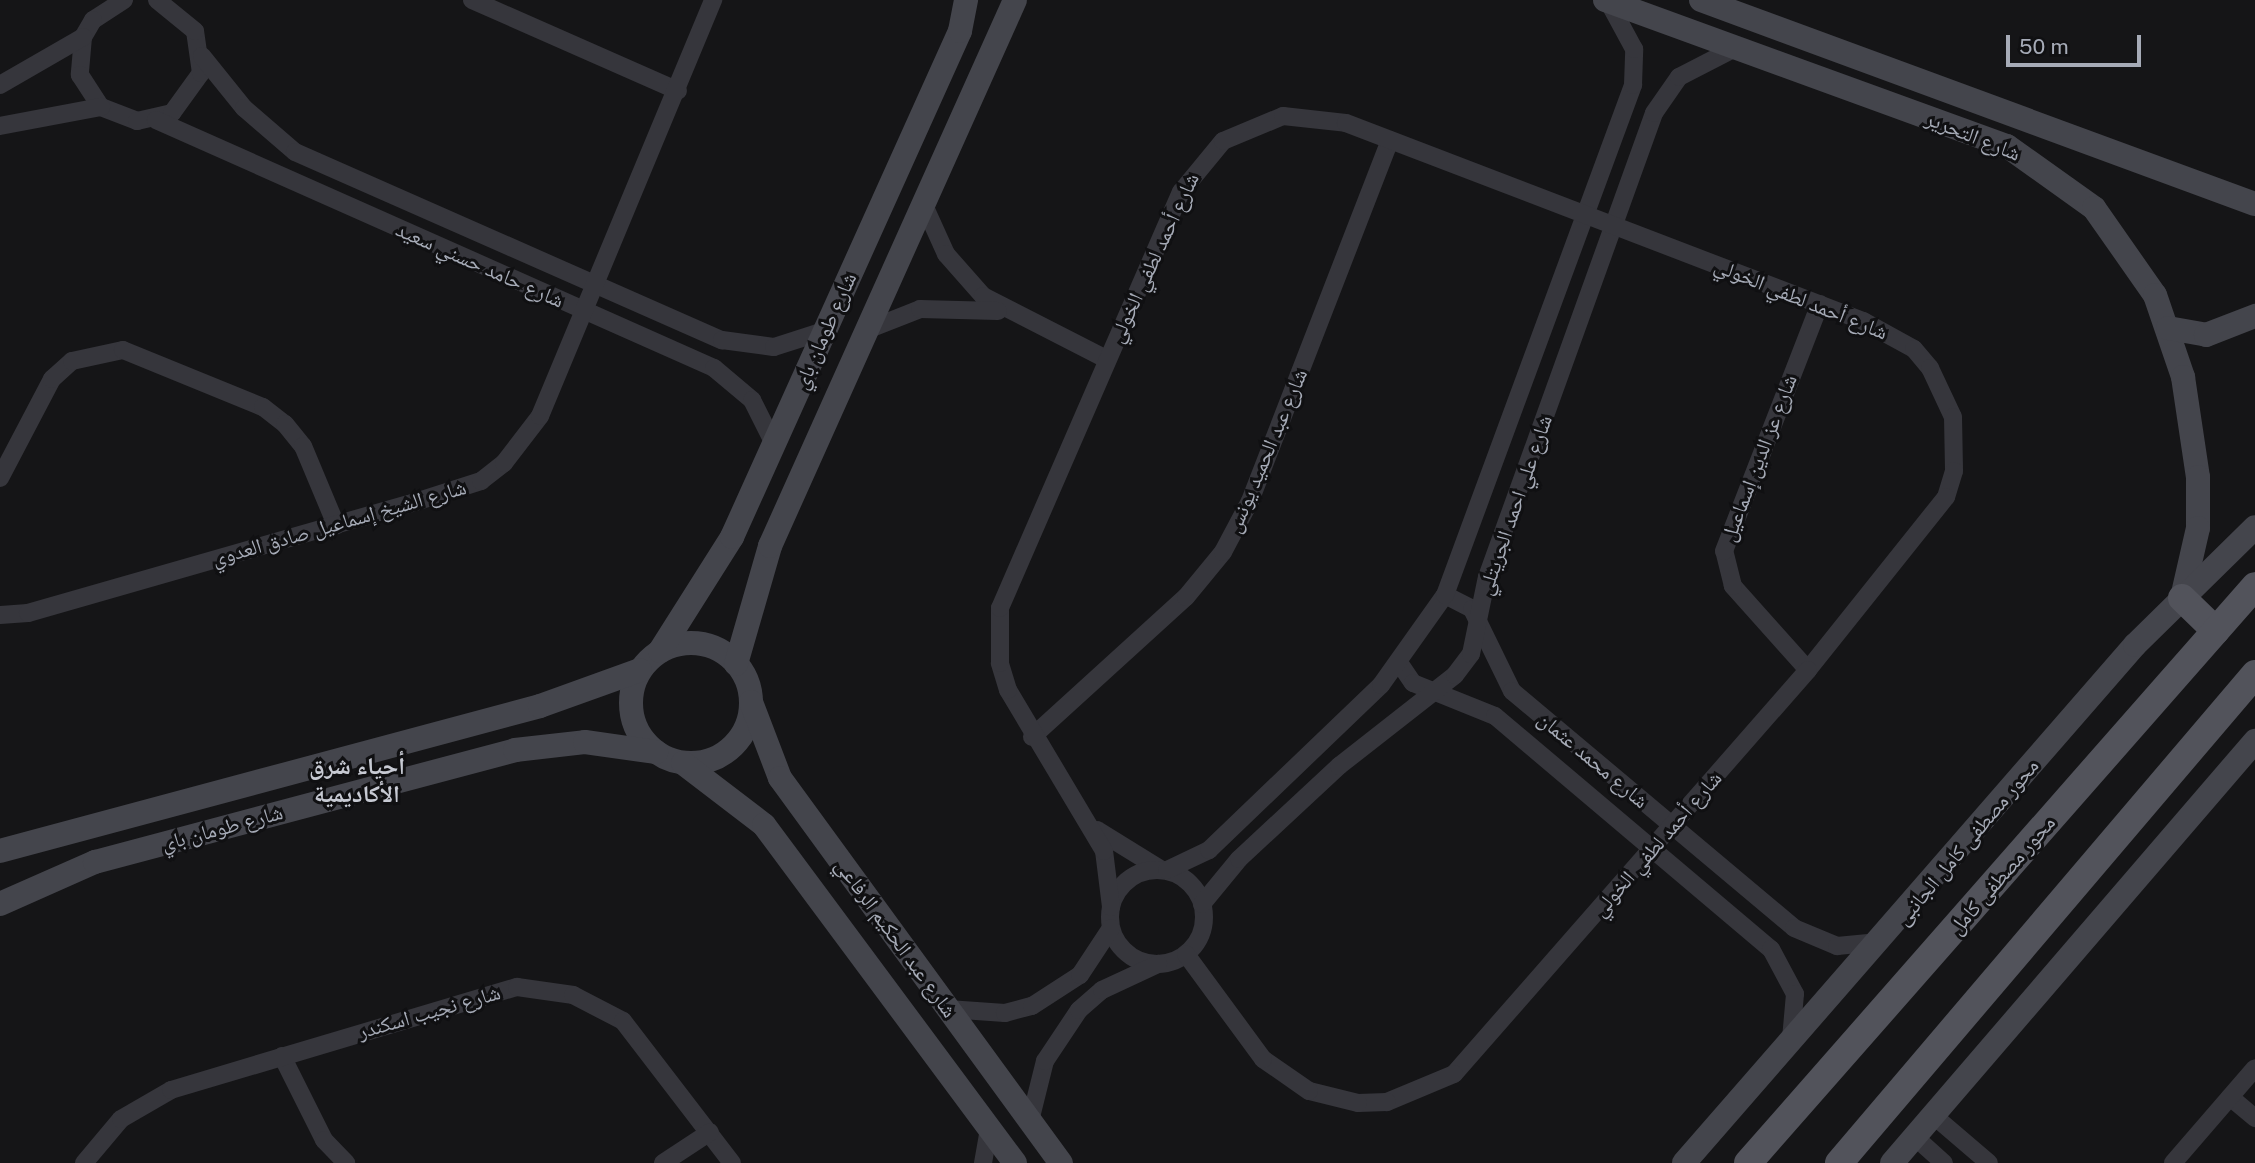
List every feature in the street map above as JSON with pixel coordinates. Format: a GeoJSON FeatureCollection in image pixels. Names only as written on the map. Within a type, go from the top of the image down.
{"type":"FeatureCollection","features":[{"type":"Feature","properties":{"kind":"main road","name":"محور مصطفى كامل"},"geometry":{"type":"LineString","coordinates":[[1748,1163],[2255,586]]}},
{"type":"Feature","properties":{"kind":"main road"},"geometry":{"type":"LineString","coordinates":[[2182,598],[2216,631]]}},
{"type":"Feature","properties":{"kind":"main road"},"geometry":{"type":"LineString","coordinates":[[1839,1163],[2255,674]]}},
{"type":"Feature","properties":{"kind":"street"},"geometry":{"type":"LineString","coordinates":[[157,0],[188,19]]}},
{"type":"Feature","properties":{"kind":"street","name":"شارع حامد حسني سعيد"},"geometry":{"type":"LineString","coordinates":[[184,0],[202,56],[244,108],[295,152],[596,285],[748,346],[774,347],[824,331]]}},
{"type":"Feature","properties":{"kind":"street"},"geometry":{"type":"LineString","coordinates":[[472,0],[678,91]]}},
{"type":"Feature","properties":{"kind":"street","name":"شارع الشيخ إسماعيل صادق العدوي"},"geometry":{"type":"LineString","coordinates":[[0,615],[28,613],[481,481],[504,463],[540,416],[678,91],[713,0]]}},
{"type":"Feature","properties":{"kind":"street","name":"شارع طومان باي"},"geometry":{"type":"LineString","coordinates":[[660,651],[712,575],[774,444],[960,31],[966,0]]}},
{"type":"Feature","properties":{"kind":"street","name":"شارع طومان باي"},"geometry":{"type":"LineString","coordinates":[[736,664],[771,546],[1015,0]]}},
{"type":"Feature","properties":{"kind":"street","name":"شارع التحرير"},"geometry":{"type":"LineString","coordinates":[[1606,0],[2032,160],[2118,235],[2168,328],[2183,377],[2198,477],[2195,555],[2182,598]]}},
{"type":"Feature","properties":{"kind":"street","name":"شارع علي احمد الجريتلي"},"geometry":{"type":"LineString","coordinates":[[1165,870],[1218,842],[1400,664],[1445,595],[1586,215],[1635,67],[1629,31],[1606,0]]}},
{"type":"Feature","properties":{"kind":"street","name":"شارع التحرير"},"geometry":{"type":"LineString","coordinates":[[1700,0],[2255,204]]}},
{"type":"Feature","properties":{"kind":"street"},"geometry":{"type":"LineString","coordinates":[[0,85],[83,37],[114,2]]}},
{"type":"Feature","properties":{"kind":"street"},"geometry":{"type":"LineString","coordinates":[[0,126],[101,107],[80,75],[83,37]]}},
{"type":"Feature","properties":{"kind":"street","name":"شارع علي احمد الجريتلي"},"geometry":{"type":"LineString","coordinates":[[1202,904],[1224,873],[1339,765],[1464,665],[1480,629],[1487,577],[1614,226],[1665,94],[1696,64],[1737,47]]}},
{"type":"Feature","properties":{"kind":"street"},"geometry":{"type":"LineString","coordinates":[[156,120],[195,89],[202,56]]}},
{"type":"Feature","properties":{"kind":"street","name":"شارع حامد حسني سعيد"},"geometry":{"type":"LineString","coordinates":[[101,107],[118,117],[156,120],[585,311],[735,382],[759,410],[774,444]]}},
{"type":"Feature","properties":{"kind":"street","name":"شارع أحمد لطفي الخولي"},"geometry":{"type":"LineString","coordinates":[[1111,907],[1106,860],[1091,825],[1032,737],[1000,663],[1000,608],[1106,359],[1181,192],[1223,141],[1262,121],[1304,116],[1390,140],[1820,304],[1914,349],[1944,391],[1956,444],[1945,496],[1808,670],[1454,1074],[1409,1097],[1333,1099],[1286,1078],[1263,1059],[1186,954]]}},
{"type":"Feature","properties":{"kind":"street","name":"شارع عبد الحميد يونس"},"geometry":{"type":"LineString","coordinates":[[1032,737],[1186,597],[1223,552],[1250,500],[1390,140]]}},
{"type":"Feature","properties":{"kind":"street"},"geometry":{"type":"LineString","coordinates":[[923,204],[963,276],[1006,312]]}},
{"type":"Feature","properties":{"kind":"street","name":"شارع عز الدين إسماعيل"},"geometry":{"type":"LineString","coordinates":[[1808,670],[1733,586],[1724,551],[1820,304]]}},
{"type":"Feature","properties":{"kind":"street"},"geometry":{"type":"LineString","coordinates":[[867,330],[920,309],[978,306],[1006,312],[1106,359]]}},
{"type":"Feature","properties":{"kind":"street"},"geometry":{"type":"LineString","coordinates":[[2168,328],[2206,335],[2255,316]]}},
{"type":"Feature","properties":{"kind":"street"},"geometry":{"type":"LineString","coordinates":[[0,478],[52,379],[72,361],[123,350],[263,407],[285,424],[303,446],[336,524]]}},
{"type":"Feature","properties":{"kind":"street","name":"محور مصطفى كامل الجانبى"},"geometry":{"type":"LineString","coordinates":[[1684,1163],[1883,941],[2182,598],[2255,527]]}},
{"type":"Feature","properties":{"kind":"street","name":"شارع محمد عثمان"},"geometry":{"type":"LineString","coordinates":[[1445,595],[1465,602],[1513,691],[1673,827],[1814,940],[1860,946],[1883,941]]}},
{"type":"Feature","properties":{"kind":"street"},"geometry":{"type":"LineString","coordinates":[[701,644],[736,664],[751,702],[745,730],[726,753],[683,763],[656,752],[631,714],[640,670],[660,651],[701,644]]}},
{"type":"Feature","properties":{"kind":"street","name":"شارع محمد عثمان"},"geometry":{"type":"LineString","coordinates":[[1400,664],[1413,683],[1495,716],[1771,949],[1786,970],[1796,1020],[1790,1045]]}},
{"type":"Feature","properties":{"kind":"street","name":"شارع طومان باي"},"geometry":{"type":"LineString","coordinates":[[0,851],[540,706],[640,670]]}},
{"type":"Feature","properties":{"kind":"street","name":"شارع عبد الحكيم الرفاعي"},"geometry":{"type":"LineString","coordinates":[[751,702],[780,778],[1061,1163]]}},
{"type":"Feature","properties":{"kind":"street"},"geometry":{"type":"LineString","coordinates":[[1892,1163],[2255,741]]}},
{"type":"Feature","properties":{"kind":"street","name":"شارع طومان باي"},"geometry":{"type":"LineString","coordinates":[[0,904],[95,862],[515,750],[586,742],[656,752]]}},
{"type":"Feature","properties":{"kind":"street","name":"شارع عبد الحكيم الرفاعي"},"geometry":{"type":"LineString","coordinates":[[683,763],[764,825],[1015,1163]]}},
{"type":"Feature","properties":{"kind":"street","name":"شارع أحمد لطفي الخولي"},"geometry":{"type":"LineString","coordinates":[[1091,825],[1165,870]]}},
{"type":"Feature","properties":{"kind":"street"},"geometry":{"type":"LineString","coordinates":[[948,1009],[1005,1013],[1041,1002],[1080,975],[1111,928],[1111,907],[1129,878],[1165,870],[1193,886],[1202,904],[1203,929],[1186,954],[1102,990],[1072,1018],[1045,1061],[1030,1121]]}},
{"type":"Feature","properties":{"kind":"street"},"geometry":{"type":"LineString","coordinates":[[1111,928],[1137,960],[1158,964]]}},
{"type":"Feature","properties":{"kind":"street","name":"شارع نجيب اسكندر"},"geometry":{"type":"LineString","coordinates":[[84,1163],[102,1138],[144,1102],[488,992],[545,988],[599,1006],[623,1021],[732,1163]]}},
{"type":"Feature","properties":{"kind":"street"},"geometry":{"type":"LineString","coordinates":[[282,1056],[324,1140],[346,1163]]}},
{"type":"Feature","properties":{"kind":"street"},"geometry":{"type":"LineString","coordinates":[[2173,1163],[2255,1068]]}},
{"type":"Feature","properties":{"kind":"street"},"geometry":{"type":"LineString","coordinates":[[2230,1097],[2255,1118]]}},
{"type":"Feature","properties":{"kind":"street"},"geometry":{"type":"LineString","coordinates":[[1934,1116],[1989,1163]]}},
{"type":"Feature","properties":{"kind":"street"},"geometry":{"type":"LineString","coordinates":[[982,1163],[989,1128]]}},
{"type":"Feature","properties":{"kind":"street"},"geometry":{"type":"LineString","coordinates":[[663,1163],[710,1132]]}},
{"type":"Feature","properties":{"kind":"street"},"geometry":{"type":"LineString","coordinates":[[1915,1137],[1944,1163]]}},
{"type":"Feature","properties":{"kind":"district","name":"أحياء شرق الأكاديمية"},"geometry":{"type":"Point","coordinates":[357,780]}}]}
